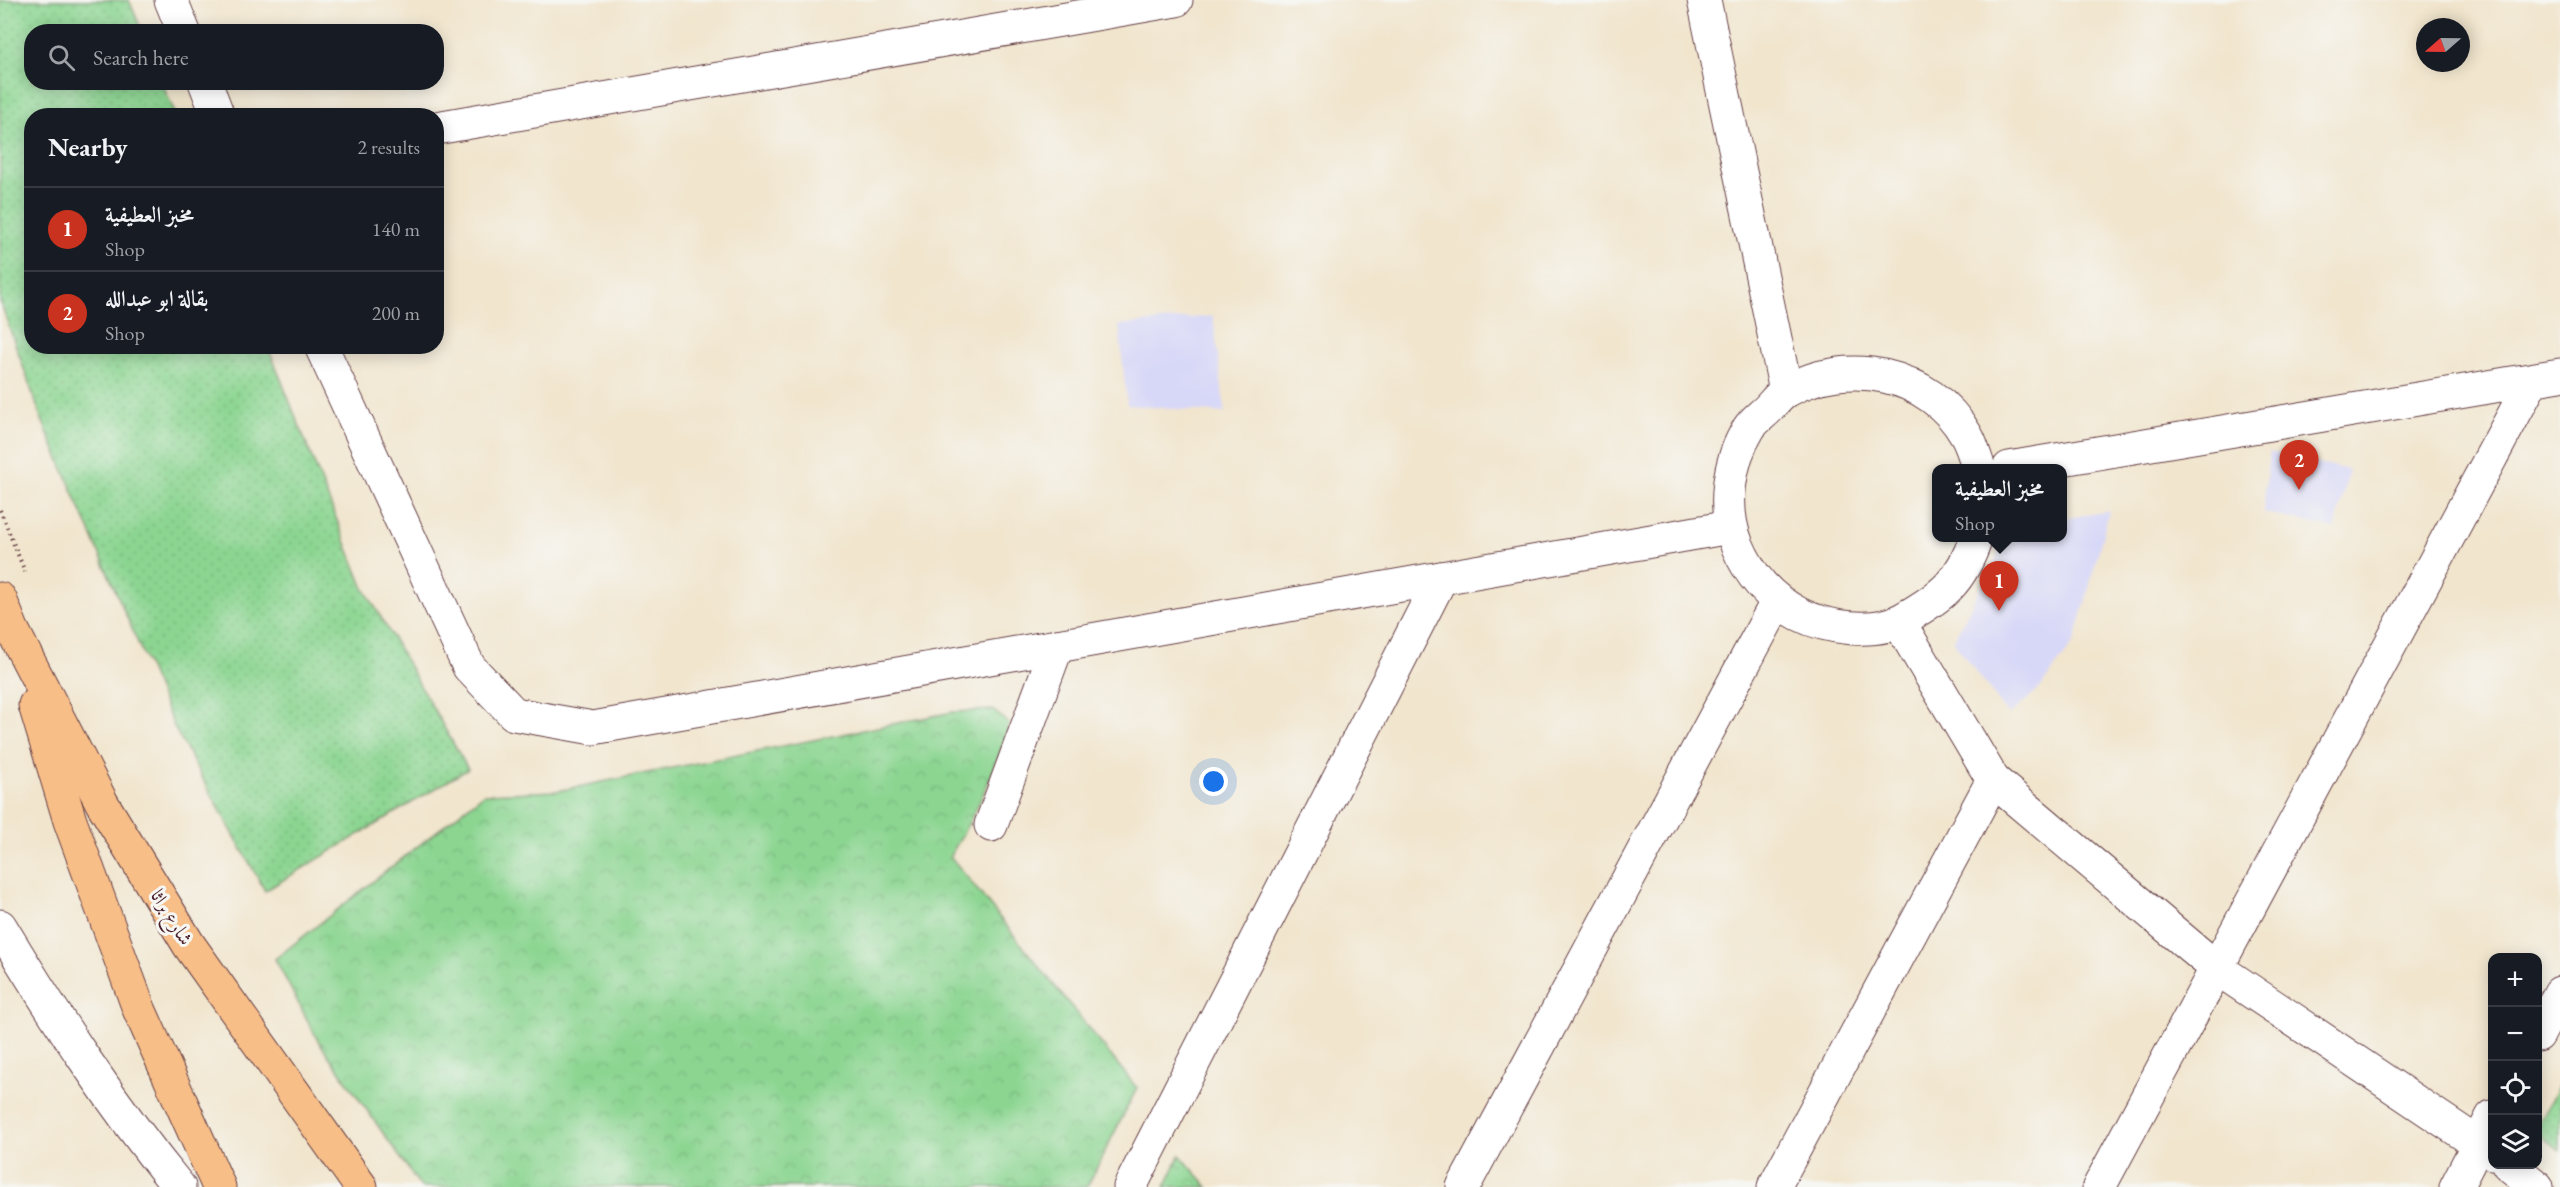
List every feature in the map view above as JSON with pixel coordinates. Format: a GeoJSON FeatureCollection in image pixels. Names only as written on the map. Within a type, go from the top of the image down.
{"type":"FeatureCollection","features":[{"type":"Feature","properties":{"kind":"main road"},"geometry":{"type":"LineString","coordinates":[[0,599],[12,629],[70,820],[139,1009],[219,1187]]}},
{"type":"Feature","properties":{"kind":"main road","name":"شارع براثا"},"geometry":{"type":"LineString","coordinates":[[12,629],[102,802],[189,945],[361,1187]]}},
{"type":"Feature","properties":{"kind":"street"},"geometry":{"type":"LineString","coordinates":[[171,0],[181,24]]}},
{"type":"Feature","properties":{"kind":"street"},"geometry":{"type":"LineString","coordinates":[[444,127],[1176,0]]}},
{"type":"Feature","properties":{"kind":"street"},"geometry":{"type":"LineString","coordinates":[[1704,0],[1786,391]]}},
{"type":"Feature","properties":{"kind":"street"},"geometry":{"type":"LineString","coordinates":[[208,90],[215,108]]}},
{"type":"Feature","properties":{"kind":"street"},"geometry":{"type":"LineString","coordinates":[[325,354],[469,667],[514,714],[593,728],[1730,527]]}},
{"type":"Feature","properties":{"kind":"street"},"geometry":{"type":"LineString","coordinates":[[1974,542],[1968,563],[1938,598],[1899,622],[1856,629],[1815,622],[1777,602],[1747,568],[1730,527],[1729,476],[1749,427],[1786,391],[1823,375],[1865,372],[1904,381],[1939,403],[1966,435],[1977,464]]}},
{"type":"Feature","properties":{"kind":"street"},"geometry":{"type":"LineString","coordinates":[[2033,464],[2546,378]]}},
{"type":"Feature","properties":{"kind":"street"},"geometry":{"type":"LineString","coordinates":[[2099,1187],[2216,967],[2546,378]]}},
{"type":"Feature","properties":{"kind":"street"},"geometry":{"type":"LineString","coordinates":[[1130,1187],[1441,578]]}},
{"type":"Feature","properties":{"kind":"street"},"geometry":{"type":"LineString","coordinates":[[1463,1187],[1777,602]]}},
{"type":"Feature","properties":{"kind":"street"},"geometry":{"type":"LineString","coordinates":[[1899,622],[1993,780],[2216,967],[2488,1137],[2456,1187]]}},
{"type":"Feature","properties":{"kind":"street"},"geometry":{"type":"LineString","coordinates":[[991,825],[1057,646]]}},
{"type":"Feature","properties":{"kind":"street"},"geometry":{"type":"LineString","coordinates":[[1774,1187],[1993,780]]}},
{"type":"Feature","properties":{"kind":"street"},"geometry":{"type":"LineString","coordinates":[[0,927],[54,1017],[136,1134],[179,1187]]}},
{"type":"Feature","properties":{"kind":"street"},"geometry":{"type":"LineString","coordinates":[[2542,1027],[2560,993]]}},
{"type":"Feature","properties":{"kind":"street"},"geometry":{"type":"LineString","coordinates":[[2514,1169],[2537,1187]]}},
{"type":"Feature","properties":{"kind":"shaded area"},"geometry":{"type":"Polygon","coordinates":[[[1213,316],[1225,413],[1127,405],[1119,325],[1213,316]]]}},
{"type":"Feature","properties":{"kind":"shaded area"},"geometry":{"type":"Polygon","coordinates":[[[2269,452],[2349,470],[2335,529],[2263,512],[2269,452]]]}},
{"type":"Feature","properties":{"kind":"shaded area"},"geometry":{"type":"Polygon","coordinates":[[[2109,511],[2075,641],[2041,687],[2009,715],[1953,641],[2004,542],[2067,542],[2067,518],[2109,511]]]}},
{"type":"Feature","properties":{"kind":"green space"},"geometry":{"type":"Polygon","coordinates":[[[0,0],[129,0],[139,24],[24,24],[24,90],[165,90],[173,108],[24,108],[24,354],[271,354],[363,586],[468,769],[265,891],[175,729],[42,420],[0,301],[0,0]]]}},
{"type":"Feature","properties":{"kind":"green space"},"geometry":{"type":"Polygon","coordinates":[[[993,710],[1009,724],[1004,742],[984,792],[950,856],[1137,1088],[1087,1187],[421,1187],[319,1042],[275,959],[484,794],[557,791],[953,712],[993,710]]]}},
{"type":"Feature","properties":{"kind":"green space"},"geometry":{"type":"Polygon","coordinates":[[[2560,1083],[2560,1151],[2542,1137],[2542,1117],[2560,1083]]]}},
{"type":"Feature","properties":{"kind":"green space"},"geometry":{"type":"Polygon","coordinates":[[[1180,1155],[1208,1187],[1165,1187],[1180,1155]]]}},
{"type":"Feature","properties":{"kind":"place","name":"بقالة ابو عبدالله"},"geometry":{"type":"Point","coordinates":[2299,490]}},
{"type":"Feature","properties":{"kind":"place","name":"مخبز العطيفية"},"geometry":{"type":"Point","coordinates":[1999,611]}}]}
